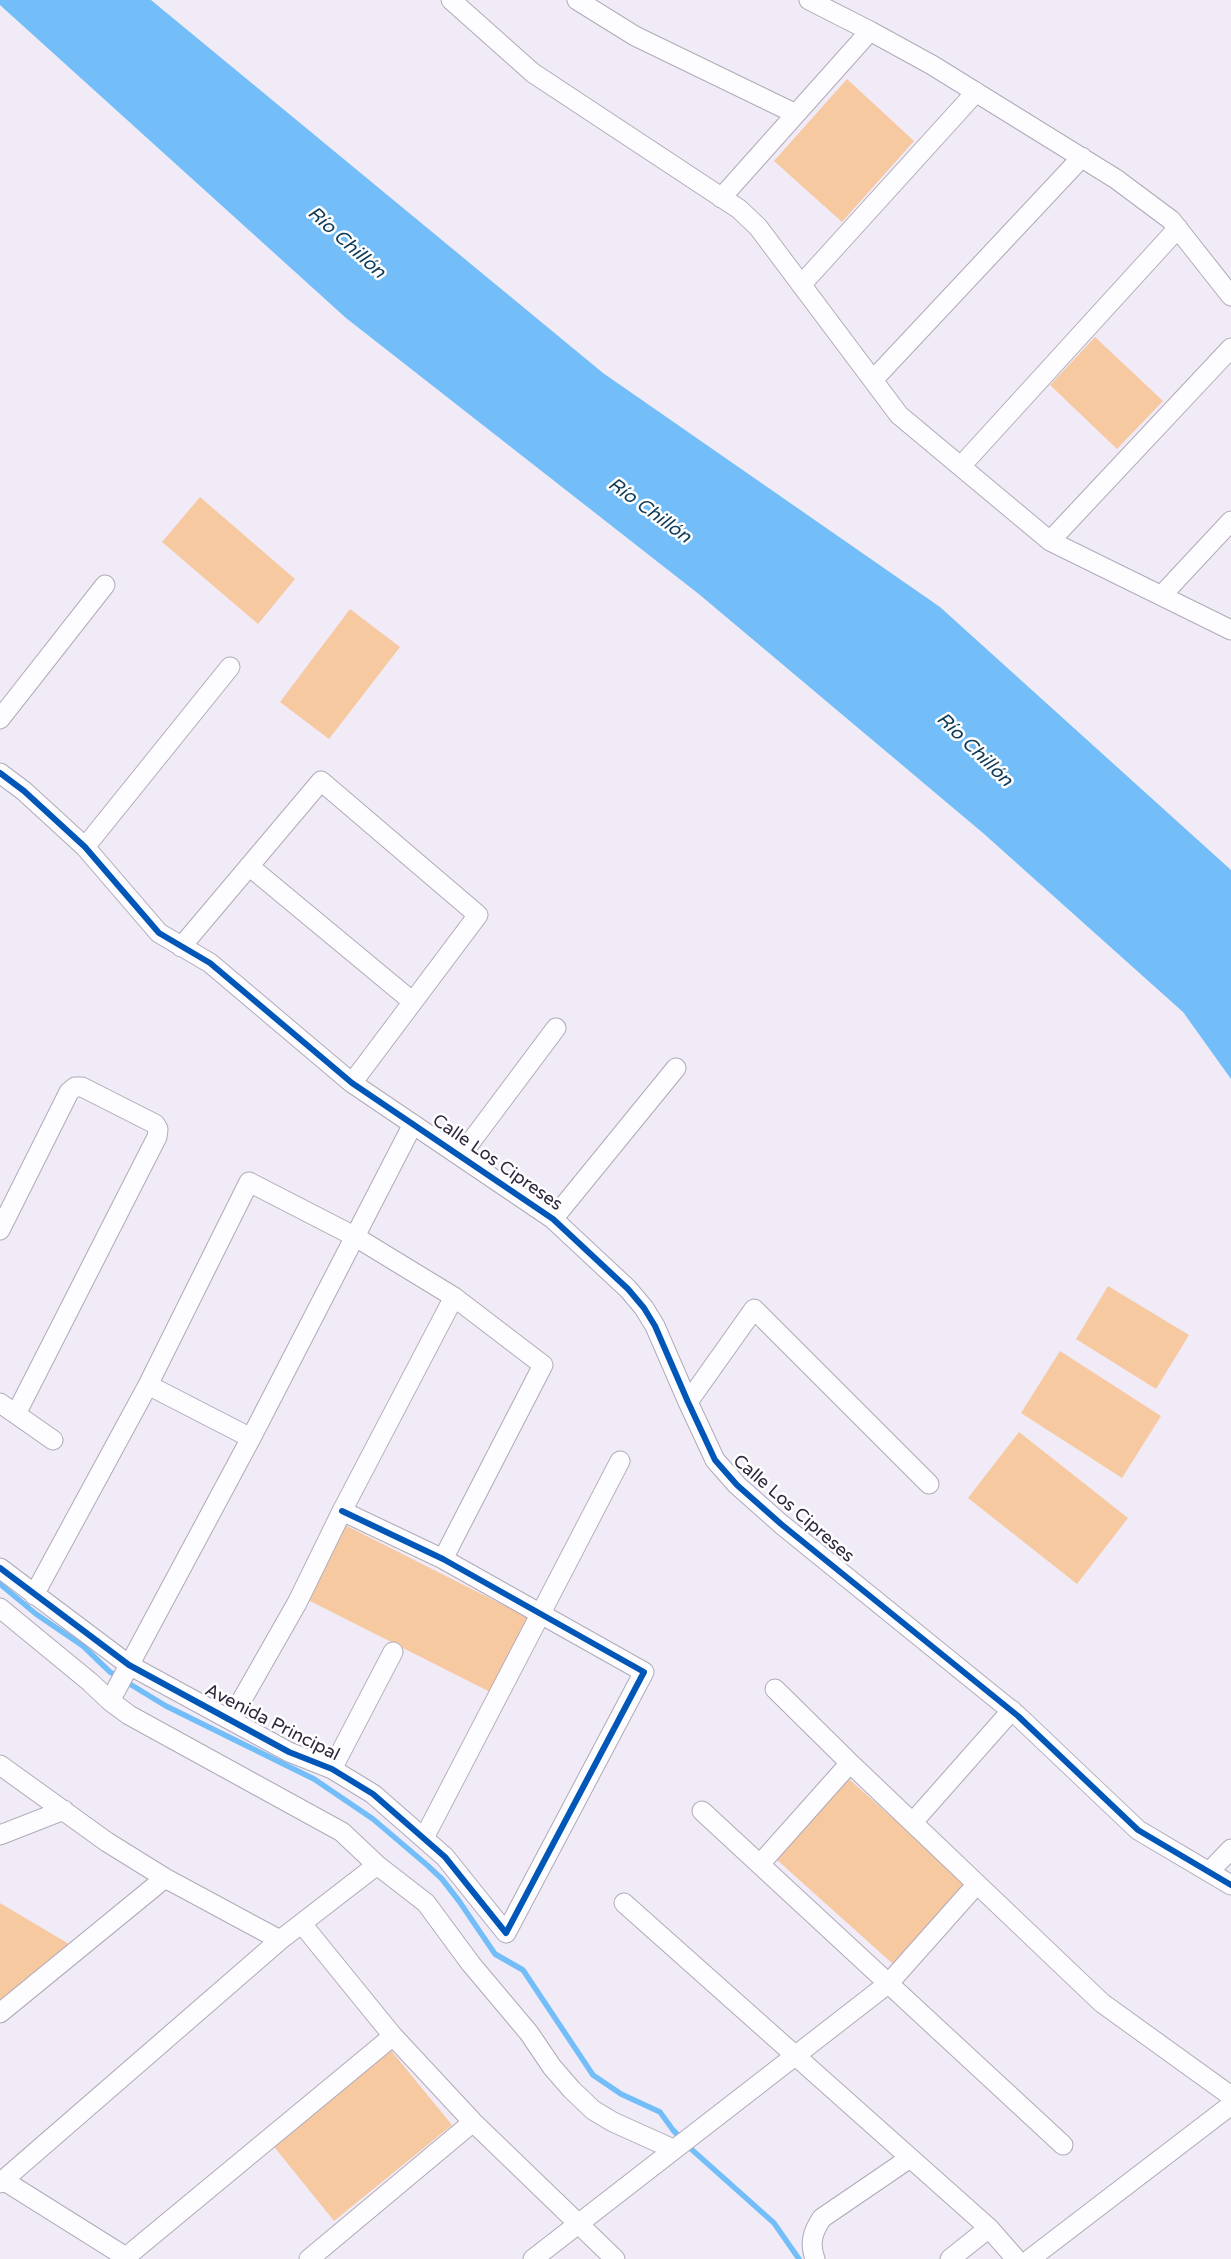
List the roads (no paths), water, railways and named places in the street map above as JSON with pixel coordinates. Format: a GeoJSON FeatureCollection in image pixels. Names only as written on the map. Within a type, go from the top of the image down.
{"type":"FeatureCollection","features":[{"type":"Feature","properties":{"kind":"street"},"geometry":{"type":"LineString","coordinates":[[451,0],[533,73],[739,209],[758,227],[899,415],[1050,541],[1231,630]]}},
{"type":"Feature","properties":{"kind":"street"},"geometry":{"type":"LineString","coordinates":[[578,0],[593,6],[635,36],[796,114]]}},
{"type":"Feature","properties":{"kind":"street"},"geometry":{"type":"LineString","coordinates":[[809,0],[870,30],[976,92],[1116,179],[1171,220],[1231,296]]}},
{"type":"Feature","properties":{"kind":"street"},"geometry":{"type":"LineString","coordinates":[[721,198],[870,30]]}},
{"type":"Feature","properties":{"kind":"street"},"geometry":{"type":"LineString","coordinates":[[801,285],[976,92]]}},
{"type":"Feature","properties":{"kind":"street"},"geometry":{"type":"LineString","coordinates":[[873,380],[1082,157]]}},
{"type":"Feature","properties":{"kind":"street"},"geometry":{"type":"LineString","coordinates":[[960,466],[1178,228]]}},
{"type":"Feature","properties":{"kind":"street"},"geometry":{"type":"LineString","coordinates":[[1050,541],[1231,348]]}},
{"type":"Feature","properties":{"kind":"street"},"geometry":{"type":"LineString","coordinates":[[1162,595],[1231,521]]}},
{"type":"Feature","properties":{"kind":"street"},"geometry":{"type":"LineString","coordinates":[[0,720],[105,585]]}},
{"type":"Feature","properties":{"kind":"street"},"geometry":{"type":"LineString","coordinates":[[85,848],[230,667]]}},
{"type":"Feature","properties":{"kind":"street","name":"Calle Los Cipreses"},"geometry":{"type":"LineString","coordinates":[[0,773],[24,791],[85,848],[159,933],[210,963],[352,1083],[553,1219],[628,1289],[644,1308],[656,1326],[688,1402],[716,1460],[737,1485],[781,1524],[1012,1710],[1138,1830],[1231,1885]]}},
{"type":"Feature","properties":{"kind":"street"},"geometry":{"type":"LineString","coordinates":[[181,947],[321,781],[478,915],[352,1083]]}},
{"type":"Feature","properties":{"kind":"street"},"geometry":{"type":"LineString","coordinates":[[249,866],[413,1002]]}},
{"type":"Feature","properties":{"kind":"street"},"geometry":{"type":"LineString","coordinates":[[461,1155],[556,1028]]}},
{"type":"Feature","properties":{"kind":"street"},"geometry":{"type":"LineString","coordinates":[[553,1219],[676,1068]]}},
{"type":"Feature","properties":{"kind":"street"},"geometry":{"type":"LineString","coordinates":[[0,1230],[69,1092],[75,1087],[82,1087],[155,1124],[158,1130],[157,1137],[16,1414]]}},
{"type":"Feature","properties":{"kind":"street"},"geometry":{"type":"LineString","coordinates":[[120,1682],[251,1438],[413,1124]]}},
{"type":"Feature","properties":{"kind":"street"},"geometry":{"type":"LineString","coordinates":[[34,1595],[148,1385],[250,1182],[354,1236],[454,1297],[543,1365],[443,1559]]}},
{"type":"Feature","properties":{"kind":"street"},"geometry":{"type":"LineString","coordinates":[[231,1719],[297,1603],[342,1510],[454,1297]]}},
{"type":"Feature","properties":{"kind":"street"},"geometry":{"type":"LineString","coordinates":[[688,1402],[754,1309],[929,1484]]}},
{"type":"Feature","properties":{"kind":"street"},"geometry":{"type":"LineString","coordinates":[[148,1385],[251,1438]]}},
{"type":"Feature","properties":{"kind":"street"},"geometry":{"type":"LineString","coordinates":[[0,1403],[53,1440]]}},
{"type":"Feature","properties":{"kind":"street"},"geometry":{"type":"LineString","coordinates":[[424,1838],[620,1462]]}},
{"type":"Feature","properties":{"kind":"street"},"geometry":{"type":"LineString","coordinates":[[342,1510],[443,1559],[541,1613]]}},
{"type":"Feature","properties":{"kind":"street","name":"Avenida Principal"},"geometry":{"type":"LineString","coordinates":[[0,1568],[34,1595],[120,1682],[147,1726],[342,1832],[377,1865],[426,1903],[471,1964],[530,2033],[552,2067],[572,2090],[593,2110],[613,2122],[673,2149]]}},
{"type":"Feature","properties":{"kind":"street","name":"Avenida Principal"},"geometry":{"type":"LineString","coordinates":[[0,1608],[58,1655],[120,1682],[231,1719],[289,1752],[332,1769],[373,1794],[445,1858],[506,1933],[644,1672],[541,1613]]}},
{"type":"Feature","properties":{"kind":"street"},"geometry":{"type":"LineString","coordinates":[[332,1769],[393,1652]]}},
{"type":"Feature","properties":{"kind":"street"},"geometry":{"type":"LineString","coordinates":[[775,1689],[1102,2003],[1231,2096]]}},
{"type":"Feature","properties":{"kind":"street"},"geometry":{"type":"LineString","coordinates":[[913,1822],[1012,1710]]}},
{"type":"Feature","properties":{"kind":"street"},"geometry":{"type":"LineString","coordinates":[[760,1864],[850,1763]]}},
{"type":"Feature","properties":{"kind":"street"},"geometry":{"type":"LineString","coordinates":[[0,1764],[107,1842],[164,1878],[280,1940]]}},
{"type":"Feature","properties":{"kind":"street"},"geometry":{"type":"LineString","coordinates":[[0,1835],[64,1810]]}},
{"type":"Feature","properties":{"kind":"street"},"geometry":{"type":"LineString","coordinates":[[702,1811],[1063,2146]]}},
{"type":"Feature","properties":{"kind":"street"},"geometry":{"type":"LineString","coordinates":[[1209,1872],[1231,1849]]}},
{"type":"Feature","properties":{"kind":"street"},"geometry":{"type":"LineString","coordinates":[[377,1865],[280,1940],[2,2182],[128,2258],[393,2036]]}},
{"type":"Feature","properties":{"kind":"street"},"geometry":{"type":"LineString","coordinates":[[0,2013],[164,1878]]}},
{"type":"Feature","properties":{"kind":"street"},"geometry":{"type":"LineString","coordinates":[[533,2259],[673,2149],[796,2057],[889,1983],[977,1884]]}},
{"type":"Feature","properties":{"kind":"street"},"geometry":{"type":"LineString","coordinates":[[624,1903],[989,2228],[1016,2259]]}},
{"type":"Feature","properties":{"kind":"street"},"geometry":{"type":"LineString","coordinates":[[302,1924],[393,2036],[473,2122],[538,2187],[579,2222],[615,2259]]}},
{"type":"Feature","properties":{"kind":"street"},"geometry":{"type":"LineString","coordinates":[[1030,2259],[1231,2105]]}},
{"type":"Feature","properties":{"kind":"street"},"geometry":{"type":"LineString","coordinates":[[308,2259],[473,2122]]}},
{"type":"Feature","properties":{"kind":"street"},"geometry":{"type":"LineString","coordinates":[[815,2259],[812,2240],[815,2227],[822,2218],[910,2158]]}},
{"type":"Feature","properties":{"kind":"street"},"geometry":{"type":"LineString","coordinates":[[950,2259],[989,2228]]}},
{"type":"Feature","properties":{"kind":"water","name":"Río Chillón"},"geometry":{"type":"Polygon","coordinates":[[[0,0],[151,0],[603,373],[940,607],[1231,870],[1231,1079],[1183,1012],[983,833],[700,595],[346,318],[0,5],[0,0]]]}},
{"type":"Feature","properties":{"kind":"waterway"},"geometry":{"type":"LineString","coordinates":[[0,1584],[36,1614],[83,1646],[110,1672],[166,1706],[314,1779],[373,1819],[442,1879],[495,1954],[523,1970],[593,2075],[621,2094],[660,2112],[673,2130],[690,2148],[774,2223],[799,2259]]}}]}
